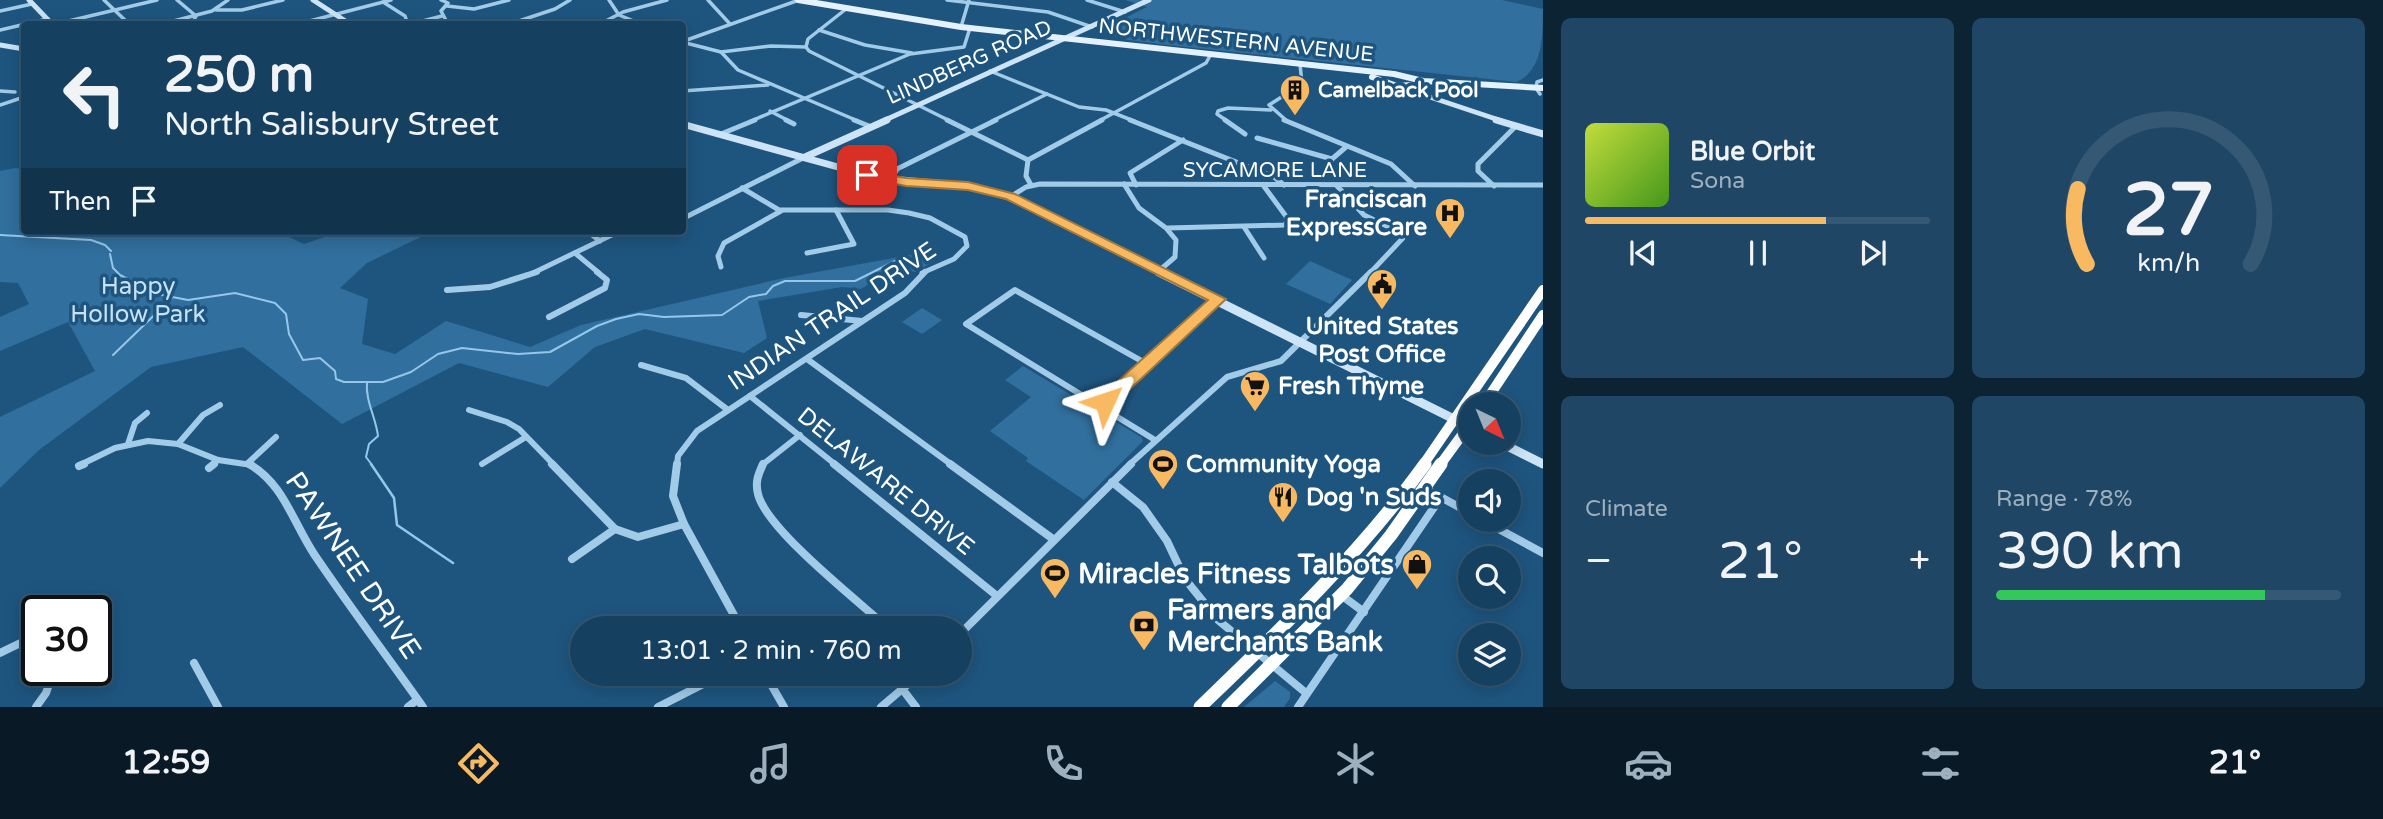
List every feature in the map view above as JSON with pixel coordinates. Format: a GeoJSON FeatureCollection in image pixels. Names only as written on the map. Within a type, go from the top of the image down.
{"type":"FeatureCollection","features":[{"type":"Feature","properties":{"kind":"highway"},"geometry":{"type":"LineString","coordinates":[[1200,707],[1304,607],[1372,532],[1456,417],[1543,290]]}},
{"type":"Feature","properties":{"kind":"highway"},"geometry":{"type":"LineString","coordinates":[[1492,392],[1543,315]]}},
{"type":"Feature","properties":{"kind":"highway"},"geometry":{"type":"LineString","coordinates":[[1228,707],[1341,596],[1382,548],[1458,442]]}},
{"type":"Feature","properties":{"kind":"main road","name":"NORTHWESTERN AVENUE"},"geometry":{"type":"LineString","coordinates":[[798,0],[961,27],[1211,55]]}},
{"type":"Feature","properties":{"kind":"main road"},"geometry":{"type":"LineString","coordinates":[[1079,33],[1080,37],[1104,41]]}},
{"type":"Feature","properties":{"kind":"main road"},"geometry":{"type":"LineString","coordinates":[[1042,36],[1052,41],[1048,45]]}},
{"type":"Feature","properties":{"kind":"main road","name":"NORTHWESTERN AVENUE"},"geometry":{"type":"LineString","coordinates":[[1083,41],[1104,41],[1383,77],[1541,91]]}},
{"type":"Feature","properties":{"kind":"main road"},"geometry":{"type":"LineString","coordinates":[[1383,77],[1397,86],[1461,85],[1541,91]]}},
{"type":"Feature","properties":{"kind":"main road"},"geometry":{"type":"LineString","coordinates":[[1403,77],[1411,85]]}},
{"type":"Feature","properties":{"kind":"street"},"geometry":{"type":"LineString","coordinates":[[104,0],[126,21]]}},
{"type":"Feature","properties":{"kind":"street"},"geometry":{"type":"LineString","coordinates":[[67,21],[157,0]]}},
{"type":"Feature","properties":{"kind":"street"},"geometry":{"type":"LineString","coordinates":[[177,0],[196,16]]}},
{"type":"Feature","properties":{"kind":"street"},"geometry":{"type":"LineString","coordinates":[[216,10],[228,0]]}},
{"type":"Feature","properties":{"kind":"street"},"geometry":{"type":"LineString","coordinates":[[175,21],[216,10],[242,9],[283,0]]}},
{"type":"Feature","properties":{"kind":"street"},"geometry":{"type":"LineString","coordinates":[[313,0],[345,21]]}},
{"type":"Feature","properties":{"kind":"street"},"geometry":{"type":"LineString","coordinates":[[311,21],[391,0]]}},
{"type":"Feature","properties":{"kind":"street"},"geometry":{"type":"LineString","coordinates":[[441,0],[474,9],[509,0]]}},
{"type":"Feature","properties":{"kind":"street"},"geometry":{"type":"LineString","coordinates":[[519,21],[555,9],[570,0]]}},
{"type":"Feature","properties":{"kind":"street"},"geometry":{"type":"LineString","coordinates":[[609,0],[619,15],[634,21]]}},
{"type":"Feature","properties":{"kind":"street"},"geometry":{"type":"LineString","coordinates":[[606,21],[667,0]]}},
{"type":"Feature","properties":{"kind":"street"},"geometry":{"type":"LineString","coordinates":[[708,0],[730,24]]}},
{"type":"Feature","properties":{"kind":"street"},"geometry":{"type":"LineString","coordinates":[[686,40],[798,0]]}},
{"type":"Feature","properties":{"kind":"street"},"geometry":{"type":"LineString","coordinates":[[947,0],[1048,12],[1092,27]]}},
{"type":"Feature","properties":{"kind":"street"},"geometry":{"type":"LineString","coordinates":[[1087,0],[1125,12]]}},
{"type":"Feature","properties":{"kind":"street","name":"LINDBERG ROAD"},"geometry":{"type":"LineString","coordinates":[[804,157],[1149,0]]}},
{"type":"Feature","properties":{"kind":"street"},"geometry":{"type":"LineString","coordinates":[[961,27],[969,1]]}},
{"type":"Feature","properties":{"kind":"street"},"geometry":{"type":"LineString","coordinates":[[0,11],[31,2],[50,21]]}},
{"type":"Feature","properties":{"kind":"street"},"geometry":{"type":"LineString","coordinates":[[383,2],[405,16],[408,21]]}},
{"type":"Feature","properties":{"kind":"street"},"geometry":{"type":"LineString","coordinates":[[445,21],[442,10],[448,3]]}},
{"type":"Feature","properties":{"kind":"street"},"geometry":{"type":"LineString","coordinates":[[806,47],[808,39],[846,9]]}},
{"type":"Feature","properties":{"kind":"street"},"geometry":{"type":"LineString","coordinates":[[194,21],[196,16]]}},
{"type":"Feature","properties":{"kind":"street"},"geometry":{"type":"LineString","coordinates":[[422,21],[442,16]]}},
{"type":"Feature","properties":{"kind":"street"},"geometry":{"type":"LineString","coordinates":[[38,21],[47,19]]}},
{"type":"Feature","properties":{"kind":"street"},"geometry":{"type":"LineString","coordinates":[[0,30],[21,25]]}},
{"type":"Feature","properties":{"kind":"street"},"geometry":{"type":"LineString","coordinates":[[721,134],[770,111],[914,53],[964,47],[971,28]]}},
{"type":"Feature","properties":{"kind":"street"},"geometry":{"type":"LineString","coordinates":[[819,30],[867,45],[914,53]]}},
{"type":"Feature","properties":{"kind":"street"},"geometry":{"type":"LineString","coordinates":[[686,43],[721,52],[771,46],[806,47],[815,56],[856,77],[1028,160]]}},
{"type":"Feature","properties":{"kind":"street"},"geometry":{"type":"LineString","coordinates":[[0,47],[21,49]]}},
{"type":"Feature","properties":{"kind":"street"},"geometry":{"type":"LineString","coordinates":[[721,52],[738,70],[869,126]]}},
{"type":"Feature","properties":{"kind":"street"},"geometry":{"type":"LineString","coordinates":[[1028,160],[1206,63],[1211,55]]}},
{"type":"Feature","properties":{"kind":"street"},"geometry":{"type":"LineString","coordinates":[[1271,110],[1269,105],[1272,101],[1301,85],[1304,80],[1299,67]]}},
{"type":"Feature","properties":{"kind":"street"},"geometry":{"type":"LineString","coordinates":[[990,71],[1079,107],[1114,113],[1274,177],[1284,185]]}},
{"type":"Feature","properties":{"kind":"street"},"geometry":{"type":"LineString","coordinates":[[1541,91],[1538,81],[1543,80]]}},
{"type":"Feature","properties":{"kind":"street"},"geometry":{"type":"LineString","coordinates":[[686,91],[768,85]]}},
{"type":"Feature","properties":{"kind":"street"},"geometry":{"type":"LineString","coordinates":[[1411,85],[1419,92],[1444,103]]}},
{"type":"Feature","properties":{"kind":"street"},"geometry":{"type":"LineString","coordinates":[[1397,86],[1543,134]]}},
{"type":"Feature","properties":{"kind":"street"},"geometry":{"type":"LineString","coordinates":[[0,91],[15,92]]}},
{"type":"Feature","properties":{"kind":"street"},"geometry":{"type":"LineString","coordinates":[[891,180],[897,169],[1047,94]]}},
{"type":"Feature","properties":{"kind":"street"},"geometry":{"type":"LineString","coordinates":[[0,105],[21,98]]}},
{"type":"Feature","properties":{"kind":"street"},"geometry":{"type":"LineString","coordinates":[[1245,134],[1217,114],[1218,111],[1228,108],[1271,110],[1287,121],[1392,164],[1415,186]]}},
{"type":"Feature","properties":{"kind":"street"},"geometry":{"type":"LineString","coordinates":[[770,111],[794,124]]}},
{"type":"Feature","properties":{"kind":"street"},"geometry":{"type":"LineString","coordinates":[[686,125],[891,180],[968,186],[1010,197],[1456,417]]}},
{"type":"Feature","properties":{"kind":"street"},"geometry":{"type":"LineString","coordinates":[[1494,186],[1478,171],[1478,164],[1516,126]]}},
{"type":"Feature","properties":{"kind":"street"},"geometry":{"type":"LineString","coordinates":[[1257,138],[1292,150],[1332,159]]}},
{"type":"Feature","properties":{"kind":"street"},"geometry":{"type":"LineString","coordinates":[[1136,184],[1130,173],[1183,140]]}},
{"type":"Feature","properties":{"kind":"street"},"geometry":{"type":"LineString","coordinates":[[1325,170],[1332,159],[1346,147]]}},
{"type":"Feature","properties":{"kind":"street"},"geometry":{"type":"LineString","coordinates":[[686,217],[804,157]]}},
{"type":"Feature","properties":{"kind":"street"},"geometry":{"type":"LineString","coordinates":[[1028,160],[1026,176],[1031,185]]}},
{"type":"Feature","properties":{"kind":"street"},"geometry":{"type":"LineString","coordinates":[[1124,184],[1142,212],[1168,228],[1281,226],[1288,223],[1288,219],[1263,185]]}},
{"type":"Feature","properties":{"kind":"street","name":"SYCAMORE LANE"},"geometry":{"type":"LineString","coordinates":[[1010,197],[1031,185],[1543,186]]}},
{"type":"Feature","properties":{"kind":"street"},"geometry":{"type":"LineString","coordinates":[[972,622],[1155,440],[1214,386],[1227,377],[1276,364],[1337,308],[1404,236],[1364,215],[1337,186]]}},
{"type":"Feature","properties":{"kind":"street"},"geometry":{"type":"LineString","coordinates":[[742,188],[781,211]]}},
{"type":"Feature","properties":{"kind":"street","name":"INDIAN TRAIL DRIVE"},"geometry":{"type":"LineString","coordinates":[[734,616],[684,524],[673,496],[678,456],[696,432],[905,293],[924,272],[966,249],[967,237],[921,214],[884,209],[781,211]]}},
{"type":"Feature","properties":{"kind":"street"},"geometry":{"type":"LineString","coordinates":[[807,253],[854,244],[836,210]]}},
{"type":"Feature","properties":{"kind":"street"},"geometry":{"type":"LineString","coordinates":[[721,267],[718,256],[724,243],[781,211]]}},
{"type":"Feature","properties":{"kind":"street"},"geometry":{"type":"LineString","coordinates":[[1244,227],[1264,257]]}},
{"type":"Feature","properties":{"kind":"street"},"geometry":{"type":"LineString","coordinates":[[1160,270],[1177,253],[1168,228]]}},
{"type":"Feature","properties":{"kind":"street"},"geometry":{"type":"LineString","coordinates":[[592,235],[600,241]]}},
{"type":"Feature","properties":{"kind":"street"},"geometry":{"type":"LineString","coordinates":[[447,290],[467,291],[524,277],[612,235]]}},
{"type":"Feature","properties":{"kind":"street"},"geometry":{"type":"LineString","coordinates":[[549,317],[605,288],[607,284],[607,280],[575,253]]}},
{"type":"Feature","properties":{"kind":"street"},"geometry":{"type":"LineString","coordinates":[[1147,364],[1015,290],[966,324],[1155,440]]}},
{"type":"Feature","properties":{"kind":"street"},"geometry":{"type":"LineString","coordinates":[[1101,406],[1218,299]]}},
{"type":"Feature","properties":{"kind":"street"},"geometry":{"type":"LineString","coordinates":[[802,315],[862,321]]}},
{"type":"Feature","properties":{"kind":"street"},"geometry":{"type":"LineString","coordinates":[[807,359],[1054,540]]}},
{"type":"Feature","properties":{"kind":"street"},"geometry":{"type":"LineString","coordinates":[[640,365],[687,378],[727,410]]}},
{"type":"Feature","properties":{"kind":"street","name":"DELAWARE DRIVE"},"geometry":{"type":"LineString","coordinates":[[750,396],[997,596]]}},
{"type":"Feature","properties":{"kind":"street"},"geometry":{"type":"LineString","coordinates":[[178,444],[203,415],[220,405]]}},
{"type":"Feature","properties":{"kind":"street"},"geometry":{"type":"LineString","coordinates":[[469,410],[507,422],[526,437],[615,528],[638,537],[684,524]]}},
{"type":"Feature","properties":{"kind":"street"},"geometry":{"type":"LineString","coordinates":[[128,444],[135,422],[147,413]]}},
{"type":"Feature","properties":{"kind":"street"},"geometry":{"type":"LineString","coordinates":[[800,435],[764,462],[756,480],[758,497],[779,529],[875,616]]}},
{"type":"Feature","properties":{"kind":"street"},"geometry":{"type":"LineString","coordinates":[[79,466],[128,444],[148,441],[178,444],[218,460],[248,463],[275,437]]}},
{"type":"Feature","properties":{"kind":"street"},"geometry":{"type":"LineString","coordinates":[[482,464],[526,437]]}},
{"type":"Feature","properties":{"kind":"street"},"geometry":{"type":"LineString","coordinates":[[1521,448],[1543,459]]}},
{"type":"Feature","properties":{"kind":"street"},"geometry":{"type":"LineString","coordinates":[[1521,453],[1543,464]]}},
{"type":"Feature","properties":{"kind":"street"},"geometry":{"type":"LineString","coordinates":[[209,468],[218,460]]}},
{"type":"Feature","properties":{"kind":"street","name":"PAWNEE DRIVE"},"geometry":{"type":"LineString","coordinates":[[248,463],[264,472],[284,497],[312,551],[420,703]]}},
{"type":"Feature","properties":{"kind":"street"},"geometry":{"type":"LineString","coordinates":[[1112,482],[1148,513],[1167,541],[1185,579],[1209,610],[1306,693]]}},
{"type":"Feature","properties":{"kind":"street"},"geometry":{"type":"LineString","coordinates":[[1426,489],[1458,506]]}},
{"type":"Feature","properties":{"kind":"street"},"geometry":{"type":"LineString","coordinates":[[1298,707],[1441,497]]}},
{"type":"Feature","properties":{"kind":"street"},"geometry":{"type":"LineString","coordinates":[[572,559],[615,528]]}},
{"type":"Feature","properties":{"kind":"street"},"geometry":{"type":"LineString","coordinates":[[1504,532],[1543,553]]}},
{"type":"Feature","properties":{"kind":"street"},"geometry":{"type":"LineString","coordinates":[[1341,596],[1364,612]]}},
{"type":"Feature","properties":{"kind":"street"},"geometry":{"type":"LineString","coordinates":[[0,653],[21,643]]}},
{"type":"Feature","properties":{"kind":"street"},"geometry":{"type":"LineString","coordinates":[[194,663],[218,707]]}},
{"type":"Feature","properties":{"kind":"street"},"geometry":{"type":"LineString","coordinates":[[36,707],[48,686]]}},
{"type":"Feature","properties":{"kind":"street"},"geometry":{"type":"LineString","coordinates":[[658,707],[699,686]]}},
{"type":"Feature","properties":{"kind":"street"},"geometry":{"type":"LineString","coordinates":[[772,686],[784,707]]}},
{"type":"Feature","properties":{"kind":"street"},"geometry":{"type":"LineString","coordinates":[[881,707],[907,686]]}},
{"type":"Feature","properties":{"kind":"street"},"geometry":{"type":"LineString","coordinates":[[903,690],[916,707]]}},
{"type":"Feature","properties":{"kind":"street"},"geometry":{"type":"LineString","coordinates":[[408,707],[420,703]]}},
{"type":"Feature","properties":{"kind":"green space"},"geometry":{"type":"Polygon","coordinates":[[[1125,0],[1502,0],[1543,9],[1543,30],[1540,52],[1532,70],[1516,82],[1168,45],[1128,40],[1099,31],[1147,7],[1125,0]]]}},
{"type":"Feature","properties":{"kind":"green space","name":"Happy Hollow Park"},"geometry":{"type":"Polygon","coordinates":[[[21,169],[21,235],[285,235],[304,244],[330,235],[425,235],[367,263],[340,288],[368,299],[362,344],[395,354],[446,321],[530,347],[581,325],[784,278],[921,253],[935,261],[915,272],[886,274],[861,289],[842,287],[758,301],[767,338],[744,353],[645,329],[595,347],[548,387],[459,363],[342,424],[243,347],[151,367],[39,450],[0,488],[0,417],[95,371],[68,322],[0,351],[0,317],[29,304],[18,283],[0,282],[0,171],[21,169]]]}},
{"type":"Feature","properties":{"kind":"green space"},"geometry":{"type":"Polygon","coordinates":[[[1310,261],[1352,280],[1330,304],[1286,284],[1310,261]]]}},
{"type":"Feature","properties":{"kind":"green space"},"geometry":{"type":"Polygon","coordinates":[[[922,308],[942,320],[922,334],[902,322],[922,308]]]}},
{"type":"Feature","properties":{"kind":"green space"},"geometry":{"type":"Polygon","coordinates":[[[1023,366],[1141,437],[1143,441],[1084,500],[1026,461],[1028,458],[990,431],[1031,397],[1005,380],[1023,366]]]}},
{"type":"Feature","properties":{"kind":"green space"},"geometry":{"type":"Polygon","coordinates":[[[1275,681],[1290,692],[1290,698],[1284,707],[1244,707],[1275,681]]]}},
{"type":"Feature","properties":{"kind":"waterway"},"geometry":{"type":"LineString","coordinates":[[0,235],[91,240],[105,245],[111,251]]}},
{"type":"Feature","properties":{"kind":"waterway"},"geometry":{"type":"LineString","coordinates":[[110,254],[113,268],[120,275],[157,294],[188,300],[235,293],[275,303],[286,314],[289,334],[303,360],[320,358],[335,371],[336,379],[344,382],[367,382]]}},
{"type":"Feature","properties":{"kind":"waterway"},"geometry":{"type":"LineString","coordinates":[[367,382],[383,382],[411,372],[438,354],[462,348],[518,354],[550,352],[597,326],[616,319],[639,314],[664,317],[722,315],[749,297],[766,294],[773,286],[785,281],[855,281],[895,261],[918,263]]}},
{"type":"Feature","properties":{"kind":"waterway"},"geometry":{"type":"LineString","coordinates":[[113,355],[172,298]]}},
{"type":"Feature","properties":{"kind":"waterway"},"geometry":{"type":"LineString","coordinates":[[367,382],[378,436],[369,444],[366,457],[372,465]]}},
{"type":"Feature","properties":{"kind":"waterway"},"geometry":{"type":"LineString","coordinates":[[371,464],[394,498],[397,525],[453,563]]}},
{"type":"Feature","properties":{"kind":"place","name":"Camelback Pool"},"geometry":{"type":"Point","coordinates":[1295,117]}},
{"type":"Feature","properties":{"kind":"place","name":"Franciscan ExpressCare"},"geometry":{"type":"Point","coordinates":[1450,240]}},
{"type":"Feature","properties":{"kind":"place","name":"United States Post Office"},"geometry":{"type":"Point","coordinates":[1382,311]}},
{"type":"Feature","properties":{"kind":"place","name":"Fresh Thyme"},"geometry":{"type":"Point","coordinates":[1255,413]}},
{"type":"Feature","properties":{"kind":"place","name":"Community Yoga"},"geometry":{"type":"Point","coordinates":[1163,491]}},
{"type":"Feature","properties":{"kind":"place","name":"Dog 'n Suds"},"geometry":{"type":"Point","coordinates":[1283,524]}},
{"type":"Feature","properties":{"kind":"place","name":"Talbots"},"geometry":{"type":"Point","coordinates":[1417,591]}},
{"type":"Feature","properties":{"kind":"place","name":"Miracles Fitness"},"geometry":{"type":"Point","coordinates":[1055,600]}},
{"type":"Feature","properties":{"kind":"place","name":"Farmers and Merchants Bank"},"geometry":{"type":"Point","coordinates":[1144,652]}},
{"type":"Feature","properties":{"kind":"route"},"geometry":{"type":"LineString","coordinates":[[867,175],[906,182],[968,186],[997,192],[1218,299],[1105,402]]}}]}
